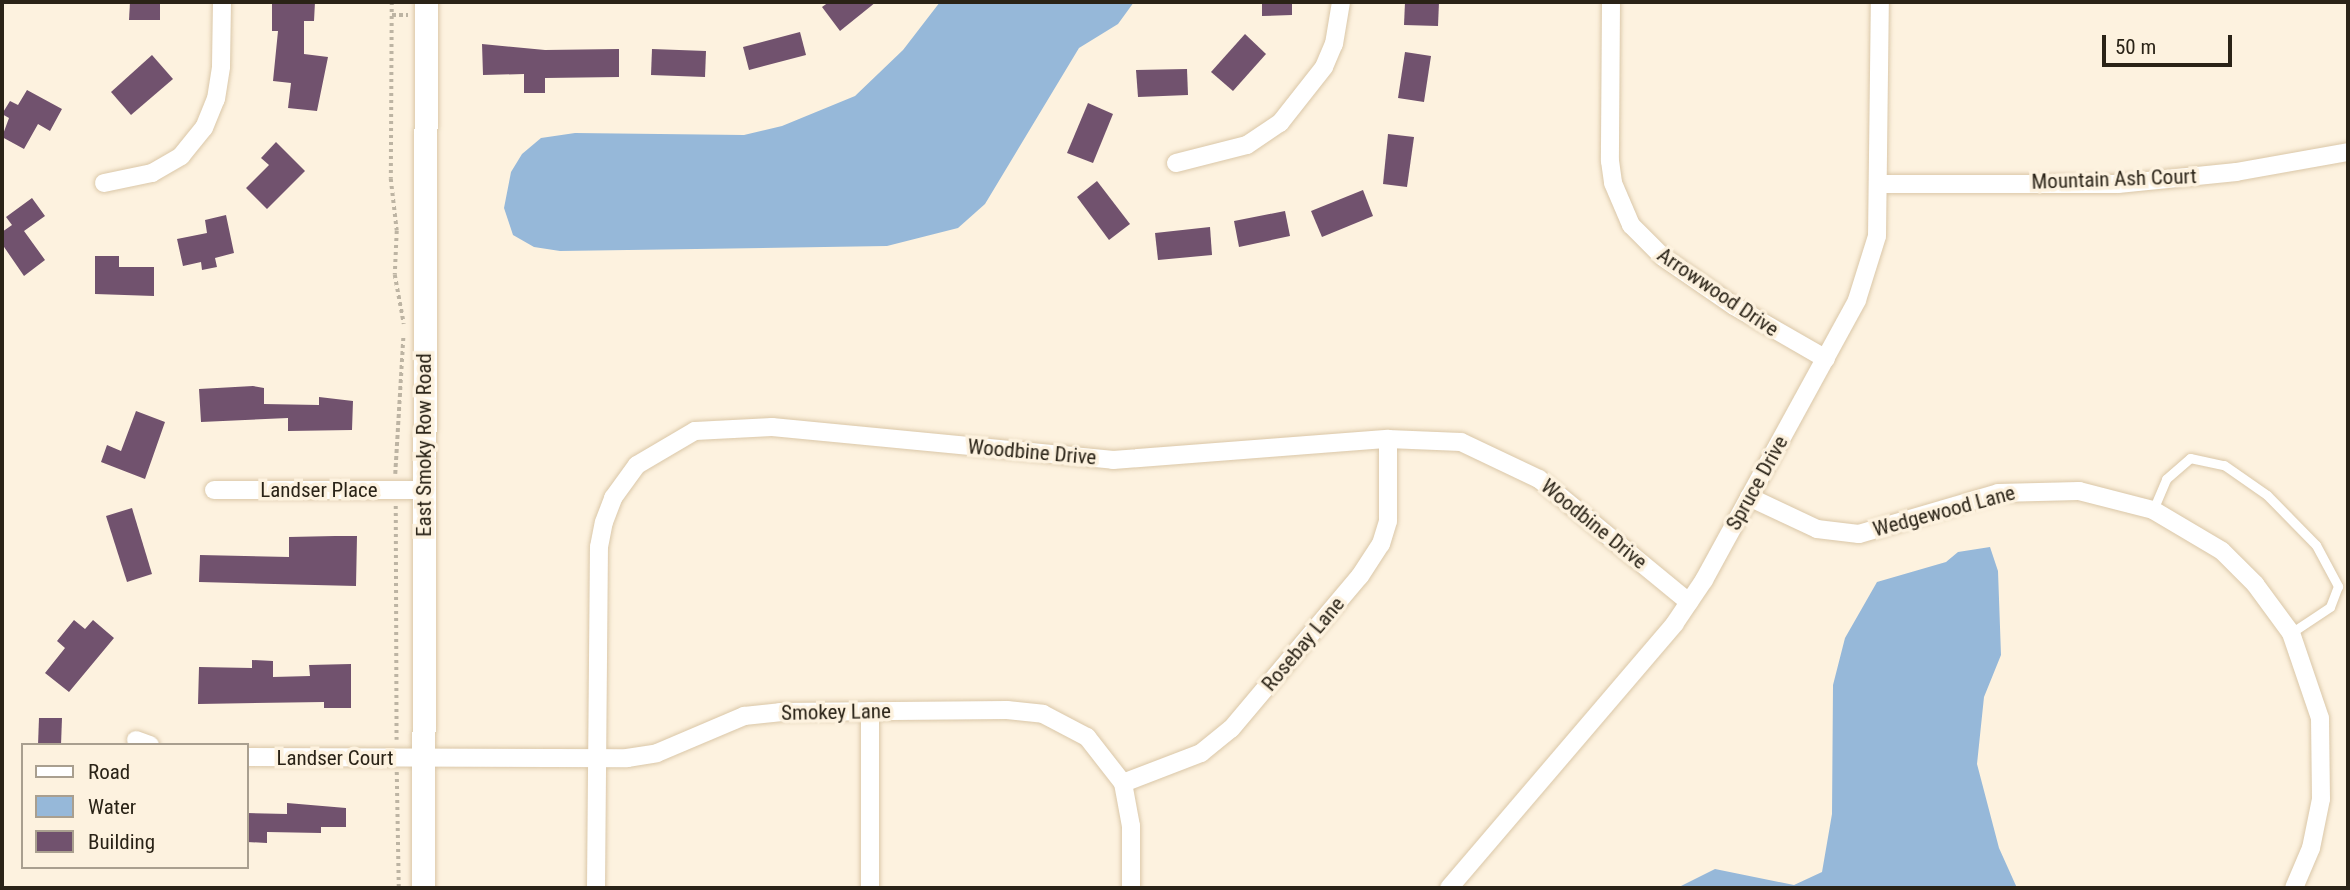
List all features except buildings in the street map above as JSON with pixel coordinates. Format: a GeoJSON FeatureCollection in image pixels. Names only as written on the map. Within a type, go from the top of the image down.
{"type":"FeatureCollection","features":[{"type":"Feature","properties":{"kind":"street"},"geometry":{"type":"LineString","coordinates":[[104,183],[152,173],[181,156],[204,128],[216,99],[221,66],[222,2]]}},
{"type":"Feature","properties":{"kind":"street"},"geometry":{"type":"LineString","coordinates":[[1176,163],[1247,145],[1280,123],[1324,67],[1334,44],[1341,2]]}},
{"type":"Feature","properties":{"kind":"street","name":"Arrowwood Drive"},"geometry":{"type":"LineString","coordinates":[[1611,2],[1610,161],[1613,183],[1631,225],[1663,257],[1734,306],[1826,359]]}},
{"type":"Feature","properties":{"kind":"street","name":"Spruce Drive"},"geometry":{"type":"LineString","coordinates":[[1448,888],[1659,643],[1689,602],[1826,359],[1870,270],[1877,236],[1880,2]]}},
{"type":"Feature","properties":{"kind":"street","name":"East Smoky Row Road"},"geometry":{"type":"LineString","coordinates":[[421,8],[423,888]]}},
{"type":"Feature","properties":{"kind":"street","name":"Mountain Ash Court"},"geometry":{"type":"LineString","coordinates":[[1878,184],[2118,184],[2236,172],[2348,152]]}},
{"type":"Feature","properties":{"kind":"street","name":"Woodbine Drive"},"geometry":{"type":"LineString","coordinates":[[596,888],[599,547],[604,522],[613,498],[637,465],[695,431],[772,427],[1113,460],[1433,438],[1491,453],[1539,479],[1689,602]]}},
{"type":"Feature","properties":{"kind":"street","name":"Rosebay Lane"},"geometry":{"type":"LineString","coordinates":[[1124,783],[1201,753],[1231,729],[1360,576],[1381,544],[1388,521],[1388,439]]}},
{"type":"Feature","properties":{"kind":"street","name":"Wedgewood Lane"},"geometry":{"type":"LineString","coordinates":[[1749,497],[1802,523],[1845,534],[1871,531],[1981,497],[2035,489],[2098,495],[2153,510],[2206,539],[2234,561],[2291,633],[2315,698],[2323,758],[2315,835],[2294,888]]}},
{"type":"Feature","properties":{"kind":"street","name":"Landser Place"},"geometry":{"type":"LineString","coordinates":[[214,490],[424,490]]}},
{"type":"Feature","properties":{"kind":"street","name":"Smokey Lane"},"geometry":{"type":"LineString","coordinates":[[423,758],[597,760],[657,753],[744,716],[870,711],[1007,710],[1042,714],[1087,737],[1124,783],[1131,826],[1131,888]]}},
{"type":"Feature","properties":{"kind":"street"},"geometry":{"type":"LineString","coordinates":[[870,711],[870,888]]}},
{"type":"Feature","properties":{"kind":"street","name":"Landser Court"},"geometry":{"type":"LineString","coordinates":[[248,757],[423,758]]}},
{"type":"Feature","properties":{"kind":"lane"},"geometry":{"type":"LineString","coordinates":[[2153,510],[2166,479],[2190,458],[2224,466],[2267,495],[2316,545],[2338,586],[2330,607],[2291,633]]}},
{"type":"Feature","properties":{"kind":"path"},"geometry":{"type":"LineString","coordinates":[[392,2],[391,179],[397,231],[395,275],[404,326],[395,475]]}},
{"type":"Feature","properties":{"kind":"path"},"geometry":{"type":"LineString","coordinates":[[391,15],[421,8]]}},
{"type":"Feature","properties":{"kind":"path"},"geometry":{"type":"LineString","coordinates":[[396,503],[399,888]]}},
{"type":"Feature","properties":{"kind":"water"},"geometry":{"type":"Polygon","coordinates":[[[940,2],[1134,2],[1118,24],[1079,48],[985,204],[958,228],[887,246],[560,251],[534,247],[513,235],[504,208],[511,172],[522,154],[541,138],[575,133],[744,135],[782,126],[855,96],[903,50],[940,2]]]}},
{"type":"Feature","properties":{"kind":"water"},"geometry":{"type":"Polygon","coordinates":[[[1990,547],[1998,571],[2001,655],[1984,697],[1977,764],[1999,848],[2017,888],[1677,888],[1715,869],[1794,885],[1822,872],[1832,814],[1833,685],[1845,638],[1877,582],[1946,562],[1958,552],[1990,547]]]}}]}
